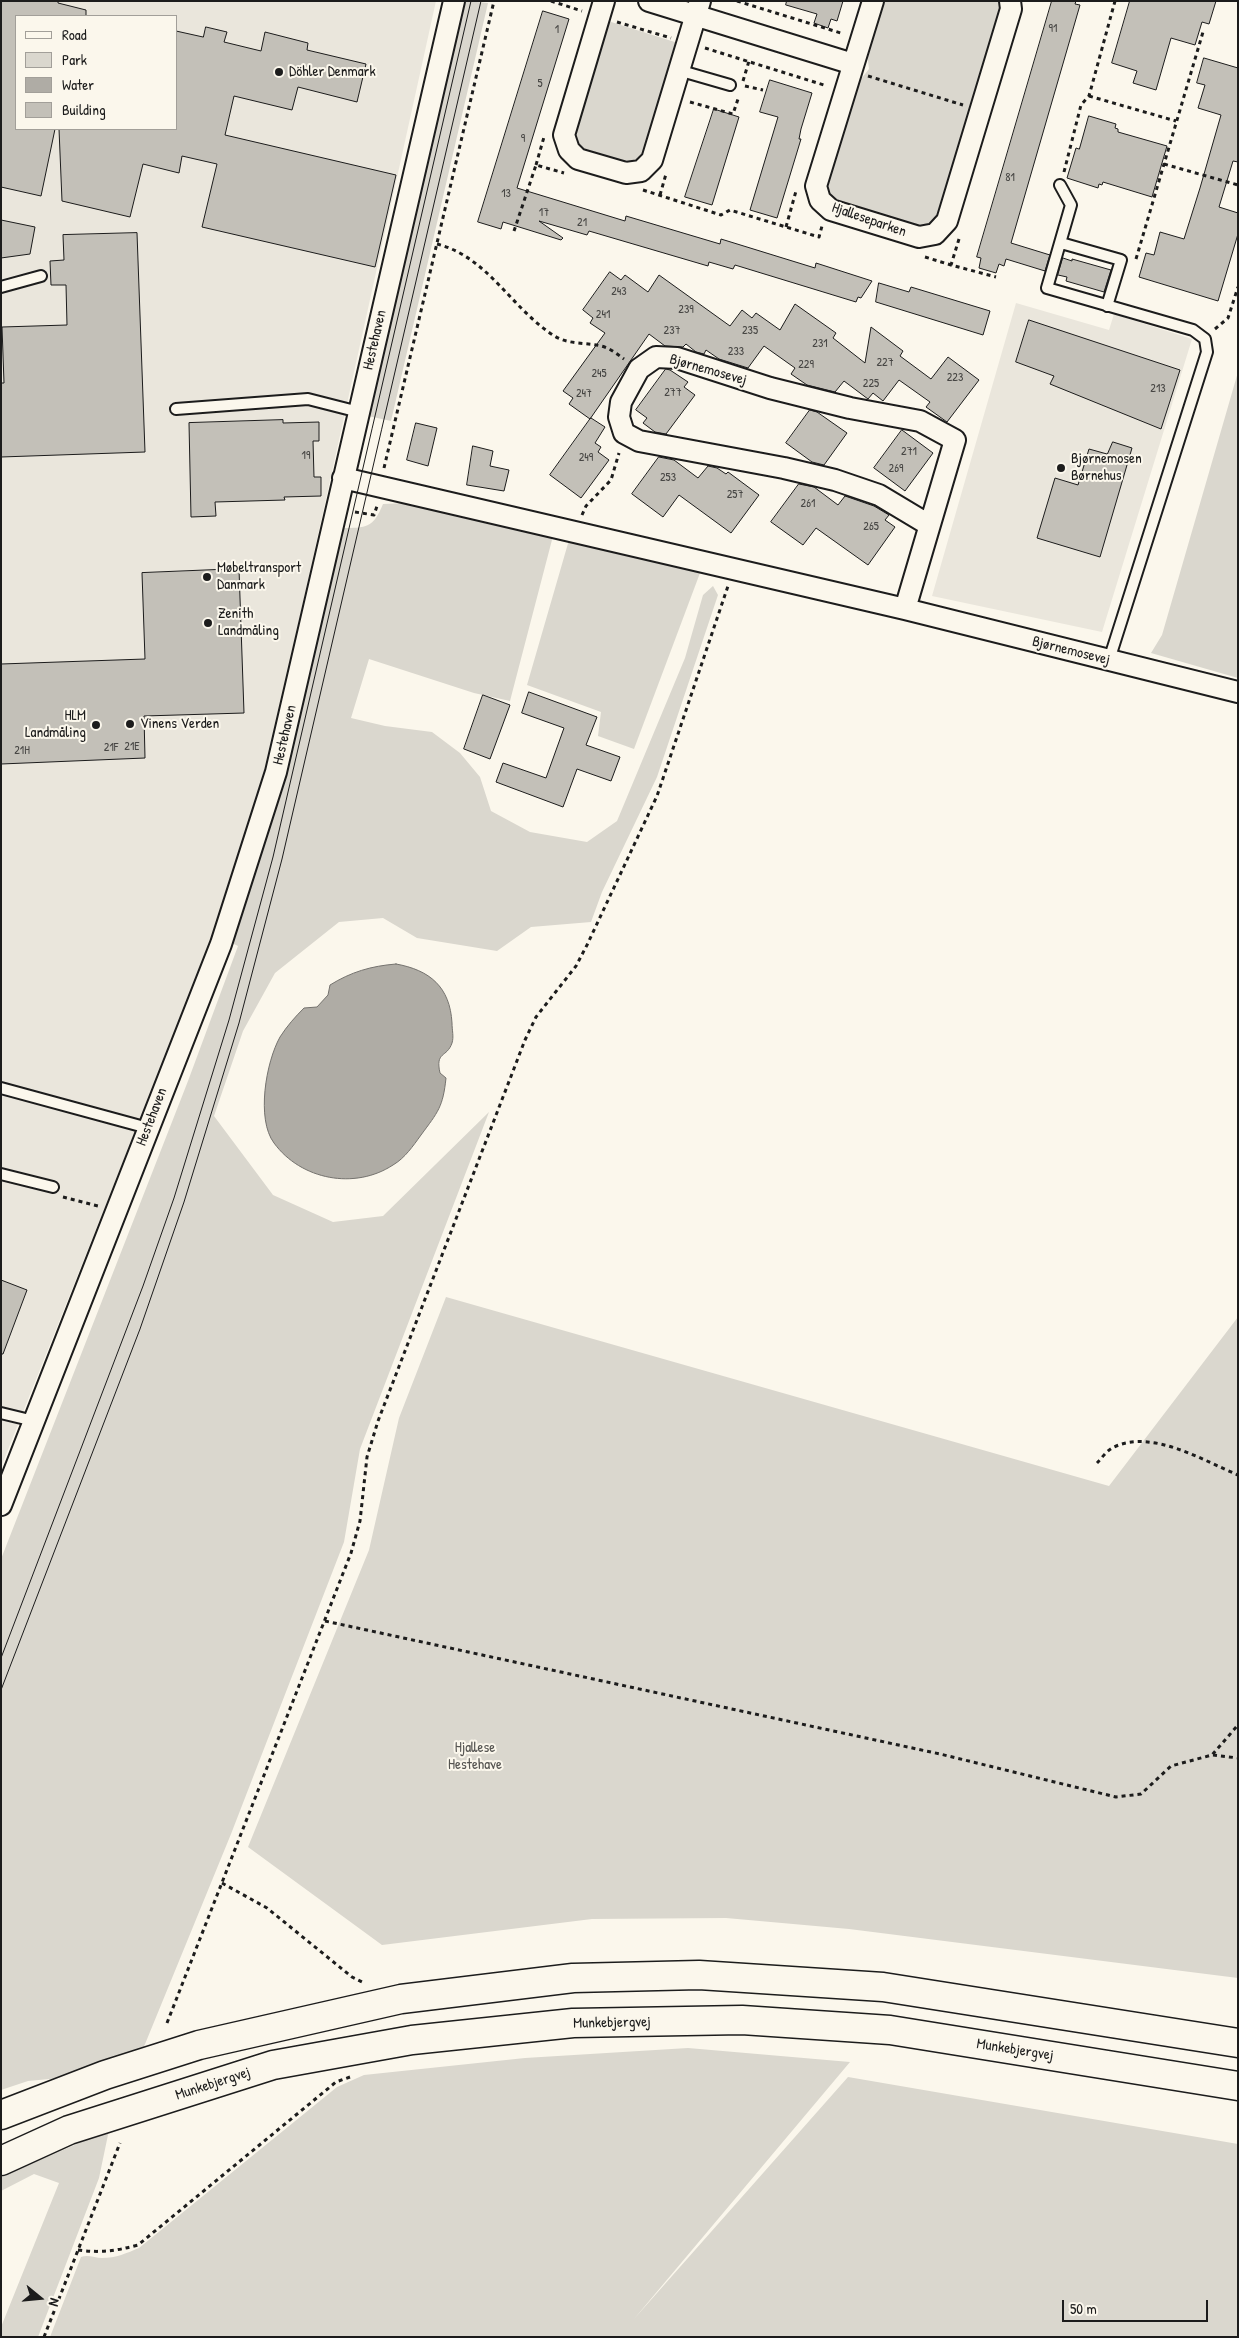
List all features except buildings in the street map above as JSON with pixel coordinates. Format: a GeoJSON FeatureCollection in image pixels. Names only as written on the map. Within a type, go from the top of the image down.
{"type":"FeatureCollection","features":[{"type":"Feature","properties":{"kind":"street","name":"Hestehaven"},"geometry":{"type":"LineString","coordinates":[[1,1505],[220,944],[276,772],[454,1]]}},
{"type":"Feature","properties":{"kind":"street"},"geometry":{"type":"LineString","coordinates":[[604,1],[564,135],[569,150],[578,159],[626,173],[641,171],[652,160],[698,8]]}},
{"type":"Feature","properties":{"kind":"street"},"geometry":{"type":"LineString","coordinates":[[649,1],[698,8],[852,67]]}},
{"type":"Feature","properties":{"kind":"street","name":"Hjalleseparken"},"geometry":{"type":"LineString","coordinates":[[873,1],[816,186],[820,200],[828,208],[919,237],[935,234],[948,221],[1011,9],[1010,1]]}},
{"type":"Feature","properties":{"kind":"street","name":"Bjørnemosevej"},"geometry":{"type":"LineString","coordinates":[[639,369],[656,357],[677,358],[770,388],[850,408],[920,422],[954,440],[905,609]]}},
{"type":"Feature","properties":{"kind":"street"},"geometry":{"type":"LineString","coordinates":[[639,369],[621,402],[619,417],[624,433],[640,441],[784,468],[835,480],[879,495],[929,525]]}},
{"type":"Feature","properties":{"kind":"street","name":"Bjørnemosevej"},"geometry":{"type":"LineString","coordinates":[[343,478],[905,609],[1238,692]]}},
{"type":"Feature","properties":{"kind":"street"},"geometry":{"type":"LineString","coordinates":[[1,2115],[105,2075],[199,2045],[401,1999],[573,1978],[699,1975],[884,1987],[1238,2043]]}},
{"type":"Feature","properties":{"kind":"street","name":"Munkebjergvej"},"geometry":{"type":"LineString","coordinates":[[1,2160],[69,2130],[273,2065],[412,2040],[573,2023],[742,2020],[890,2030],[1238,2086]]}},
{"type":"Feature","properties":{"kind":"lane"},"geometry":{"type":"LineString","coordinates":[[678,70],[730,85]]}},
{"type":"Feature","properties":{"kind":"lane"},"geometry":{"type":"LineString","coordinates":[[1060,184],[1071,206],[1047,288],[1193,330],[1205,339],[1207,352],[1109,660]]}},
{"type":"Feature","properties":{"kind":"lane"},"geometry":{"type":"LineString","coordinates":[[1060,242],[1121,260],[1108,306]]}},
{"type":"Feature","properties":{"kind":"lane"},"geometry":{"type":"LineString","coordinates":[[1,287],[41,276]]}},
{"type":"Feature","properties":{"kind":"lane"},"geometry":{"type":"LineString","coordinates":[[176,409],[308,399],[359,412]]}},
{"type":"Feature","properties":{"kind":"lane"},"geometry":{"type":"LineString","coordinates":[[1,1088],[148,1128]]}},
{"type":"Feature","properties":{"kind":"lane"},"geometry":{"type":"LineString","coordinates":[[1,1174],[53,1187]]}},
{"type":"Feature","properties":{"kind":"lane"},"geometry":{"type":"LineString","coordinates":[[1,1413],[34,1421]]}},
{"type":"Feature","properties":{"kind":"path"},"geometry":{"type":"LineString","coordinates":[[336,507],[368,516],[374,515],[377,507],[380,486],[494,1]]}},
{"type":"Feature","properties":{"kind":"path"},"geometry":{"type":"LineString","coordinates":[[737,1],[844,34],[846,26]]}},
{"type":"Feature","properties":{"kind":"path"},"geometry":{"type":"LineString","coordinates":[[1060,184],[1081,105],[1089,96],[1115,1]]}},
{"type":"Feature","properties":{"kind":"path"},"geometry":{"type":"LineString","coordinates":[[1135,264],[1202,32]]}},
{"type":"Feature","properties":{"kind":"path"},"geometry":{"type":"LineString","coordinates":[[852,67],[981,110]]}},
{"type":"Feature","properties":{"kind":"path"},"geometry":{"type":"LineString","coordinates":[[730,85],[742,85],[764,90]]}},
{"type":"Feature","properties":{"kind":"path"},"geometry":{"type":"LineString","coordinates":[[1089,96],[1176,121]]}},
{"type":"Feature","properties":{"kind":"path"},"geometry":{"type":"LineString","coordinates":[[686,102],[733,114]]}},
{"type":"Feature","properties":{"kind":"path"},"geometry":{"type":"LineString","coordinates":[[1164,164],[1238,185]]}},
{"type":"Feature","properties":{"kind":"path"},"geometry":{"type":"LineString","coordinates":[[514,231],[536,165],[564,173]]}},
{"type":"Feature","properties":{"kind":"path"},"geometry":{"type":"LineString","coordinates":[[634,188],[721,215],[730,210],[819,237],[828,208]]}},
{"type":"Feature","properties":{"kind":"path"},"geometry":{"type":"LineString","coordinates":[[437,244],[463,254],[480,266],[528,315],[554,336],[572,343],[608,348],[639,369]]}},
{"type":"Feature","properties":{"kind":"path"},"geometry":{"type":"LineString","coordinates":[[1205,339],[1228,318],[1238,287]]}},
{"type":"Feature","properties":{"kind":"path"},"geometry":{"type":"LineString","coordinates":[[574,531],[586,506],[600,494],[610,480],[617,466],[624,433]]}},
{"type":"Feature","properties":{"kind":"path"},"geometry":{"type":"LineString","coordinates":[[168,2023],[357,1535],[361,1514],[364,1470],[378,1421],[507,1084],[536,1017],[576,966],[587,945],[657,796],[734,569]]}},
{"type":"Feature","properties":{"kind":"path"},"geometry":{"type":"LineString","coordinates":[[1097,1464],[1112,1448],[1132,1441],[1148,1440],[1168,1446],[1238,1475]]}},
{"type":"Feature","properties":{"kind":"path"},"geometry":{"type":"LineString","coordinates":[[325,1621],[940,1754],[1116,1797],[1141,1794],[1171,1766],[1212,1755],[1238,1758]]}},
{"type":"Feature","properties":{"kind":"path"},"geometry":{"type":"LineString","coordinates":[[1212,1755],[1238,1725]]}},
{"type":"Feature","properties":{"kind":"path"},"geometry":{"type":"LineString","coordinates":[[222,1883],[267,1908],[352,1977],[367,1984]]}},
{"type":"Feature","properties":{"kind":"path"},"geometry":{"type":"LineString","coordinates":[[78,2250],[100,2253],[118,2251],[138,2244],[336,2082],[355,2074]]}},
{"type":"Feature","properties":{"kind":"path"},"geometry":{"type":"LineString","coordinates":[[44,2337],[120,2143]]}},
{"type":"Feature","properties":{"kind":"shaded area"},"geometry":{"type":"Polygon","coordinates":[[[1,1],[436,1],[272,743],[255,805],[210,944],[1,1467],[1,1]]]}},
{"type":"Feature","properties":{"kind":"shaded area","name":"Bjørnemosen Børnehus"},"geometry":{"type":"Polygon","coordinates":[[[1016,303],[1109,330],[1114,314],[1192,339],[1102,632],[932,596],[1016,303]]]}},
{"type":"Feature","properties":{"kind":"green space"},"geometry":{"type":"Polygon","coordinates":[[[465,1],[488,3],[391,421],[368,416],[465,1]]]}},
{"type":"Feature","properties":{"kind":"green space"},"geometry":{"type":"Polygon","coordinates":[[[882,1],[1002,1],[1003,5],[938,220],[922,228],[834,202],[826,185],[857,84],[869,69],[867,52],[882,1]]]}},
{"type":"Feature","properties":{"kind":"green space"},"geometry":{"type":"Polygon","coordinates":[[[608,21],[678,43],[642,158],[628,164],[581,150],[573,134],[608,21]]]}},
{"type":"Feature","properties":{"kind":"green space"},"geometry":{"type":"Polygon","coordinates":[[[1238,372],[1238,678],[1151,653],[1162,635],[1238,372]]]}},
{"type":"Feature","properties":{"kind":"green space"},"geometry":{"type":"Polygon","coordinates":[[[408,503],[553,536],[510,701],[474,693],[369,659],[351,718],[385,726],[432,732],[460,753],[480,777],[491,811],[530,832],[587,842],[617,821],[685,658],[703,595],[713,586],[718,595],[657,777],[602,892],[591,922],[531,927],[497,951],[417,938],[383,918],[339,922],[275,973],[243,1031],[214,1116],[273,1195],[333,1222],[383,1216],[489,1112],[360,1449],[344,1542],[231,1834],[143,2049],[60,2078],[28,2081],[1,2090],[1,1559],[188,1081],[238,946],[232,943],[277,806],[341,528],[357,528],[368,525],[376,518],[383,504],[408,503]]]}},
{"type":"Feature","properties":{"kind":"green space"},"geometry":{"type":"Polygon","coordinates":[[[569,540],[700,573],[634,749],[598,736],[601,712],[527,685],[569,540]]]}},
{"type":"Feature","properties":{"kind":"green space","name":"Hjallese Hestehave"},"geometry":{"type":"Polygon","coordinates":[[[446,1297],[1109,1486],[1238,1317],[1238,1978],[849,1929],[726,1918],[592,1919],[382,1945],[248,1847],[369,1550],[399,1418],[446,1297]]]}},
{"type":"Feature","properties":{"kind":"green space"},"geometry":{"type":"Polygon","coordinates":[[[688,2048],[850,2062],[634,2319],[848,2077],[1238,2144],[1238,2337],[50,2337],[81,2257],[112,2257],[139,2248],[337,2087],[364,2075],[525,2058],[688,2048]]]}},
{"type":"Feature","properties":{"kind":"green space"},"geometry":{"type":"Polygon","coordinates":[[[109,2130],[99,2178],[38,2337],[1,2337],[1,2327],[59,2183],[34,2174],[1,2191],[1,2177],[109,2130]]]}},
{"type":"Feature","properties":{"kind":"water"},"geometry":{"type":"Polygon","coordinates":[[[396,964],[419,971],[428,976],[436,982],[447,999],[453,1038],[450,1048],[439,1061],[440,1073],[446,1078],[441,1103],[436,1115],[412,1147],[393,1165],[378,1173],[346,1179],[313,1173],[285,1156],[274,1143],[265,1120],[264,1106],[267,1075],[275,1048],[285,1029],[294,1018],[304,1008],[317,1007],[328,995],[330,985],[362,970],[396,964]]]}},
{"type":"Feature","properties":{"kind":"tram line"},"geometry":{"type":"LineString","coordinates":[[1,1658],[143,1286],[174,1198],[229,1020],[273,857],[471,1]]}},
{"type":"Feature","properties":{"kind":"tram line"},"geometry":{"type":"LineString","coordinates":[[1,1690],[140,1329],[184,1202],[239,1023],[282,859],[481,1]]}},
{"type":"Feature","properties":{"kind":"place","name":"Döhler Denmark"},"geometry":{"type":"Point","coordinates":[279,72]}},
{"type":"Feature","properties":{"kind":"place","name":"Bjørnemosen Børnehus"},"geometry":{"type":"Point","coordinates":[1061,468]}},
{"type":"Feature","properties":{"kind":"place","name":"Møbeltransport Danmark"},"geometry":{"type":"Point","coordinates":[207,577]}},
{"type":"Feature","properties":{"kind":"place","name":"Zenith Landmåling"},"geometry":{"type":"Point","coordinates":[208,623]}},
{"type":"Feature","properties":{"kind":"place","name":"Vinens Verden"},"geometry":{"type":"Point","coordinates":[130,724]}},
{"type":"Feature","properties":{"kind":"place","name":"HLM Landmåling"},"geometry":{"type":"Point","coordinates":[96,725]}}]}
